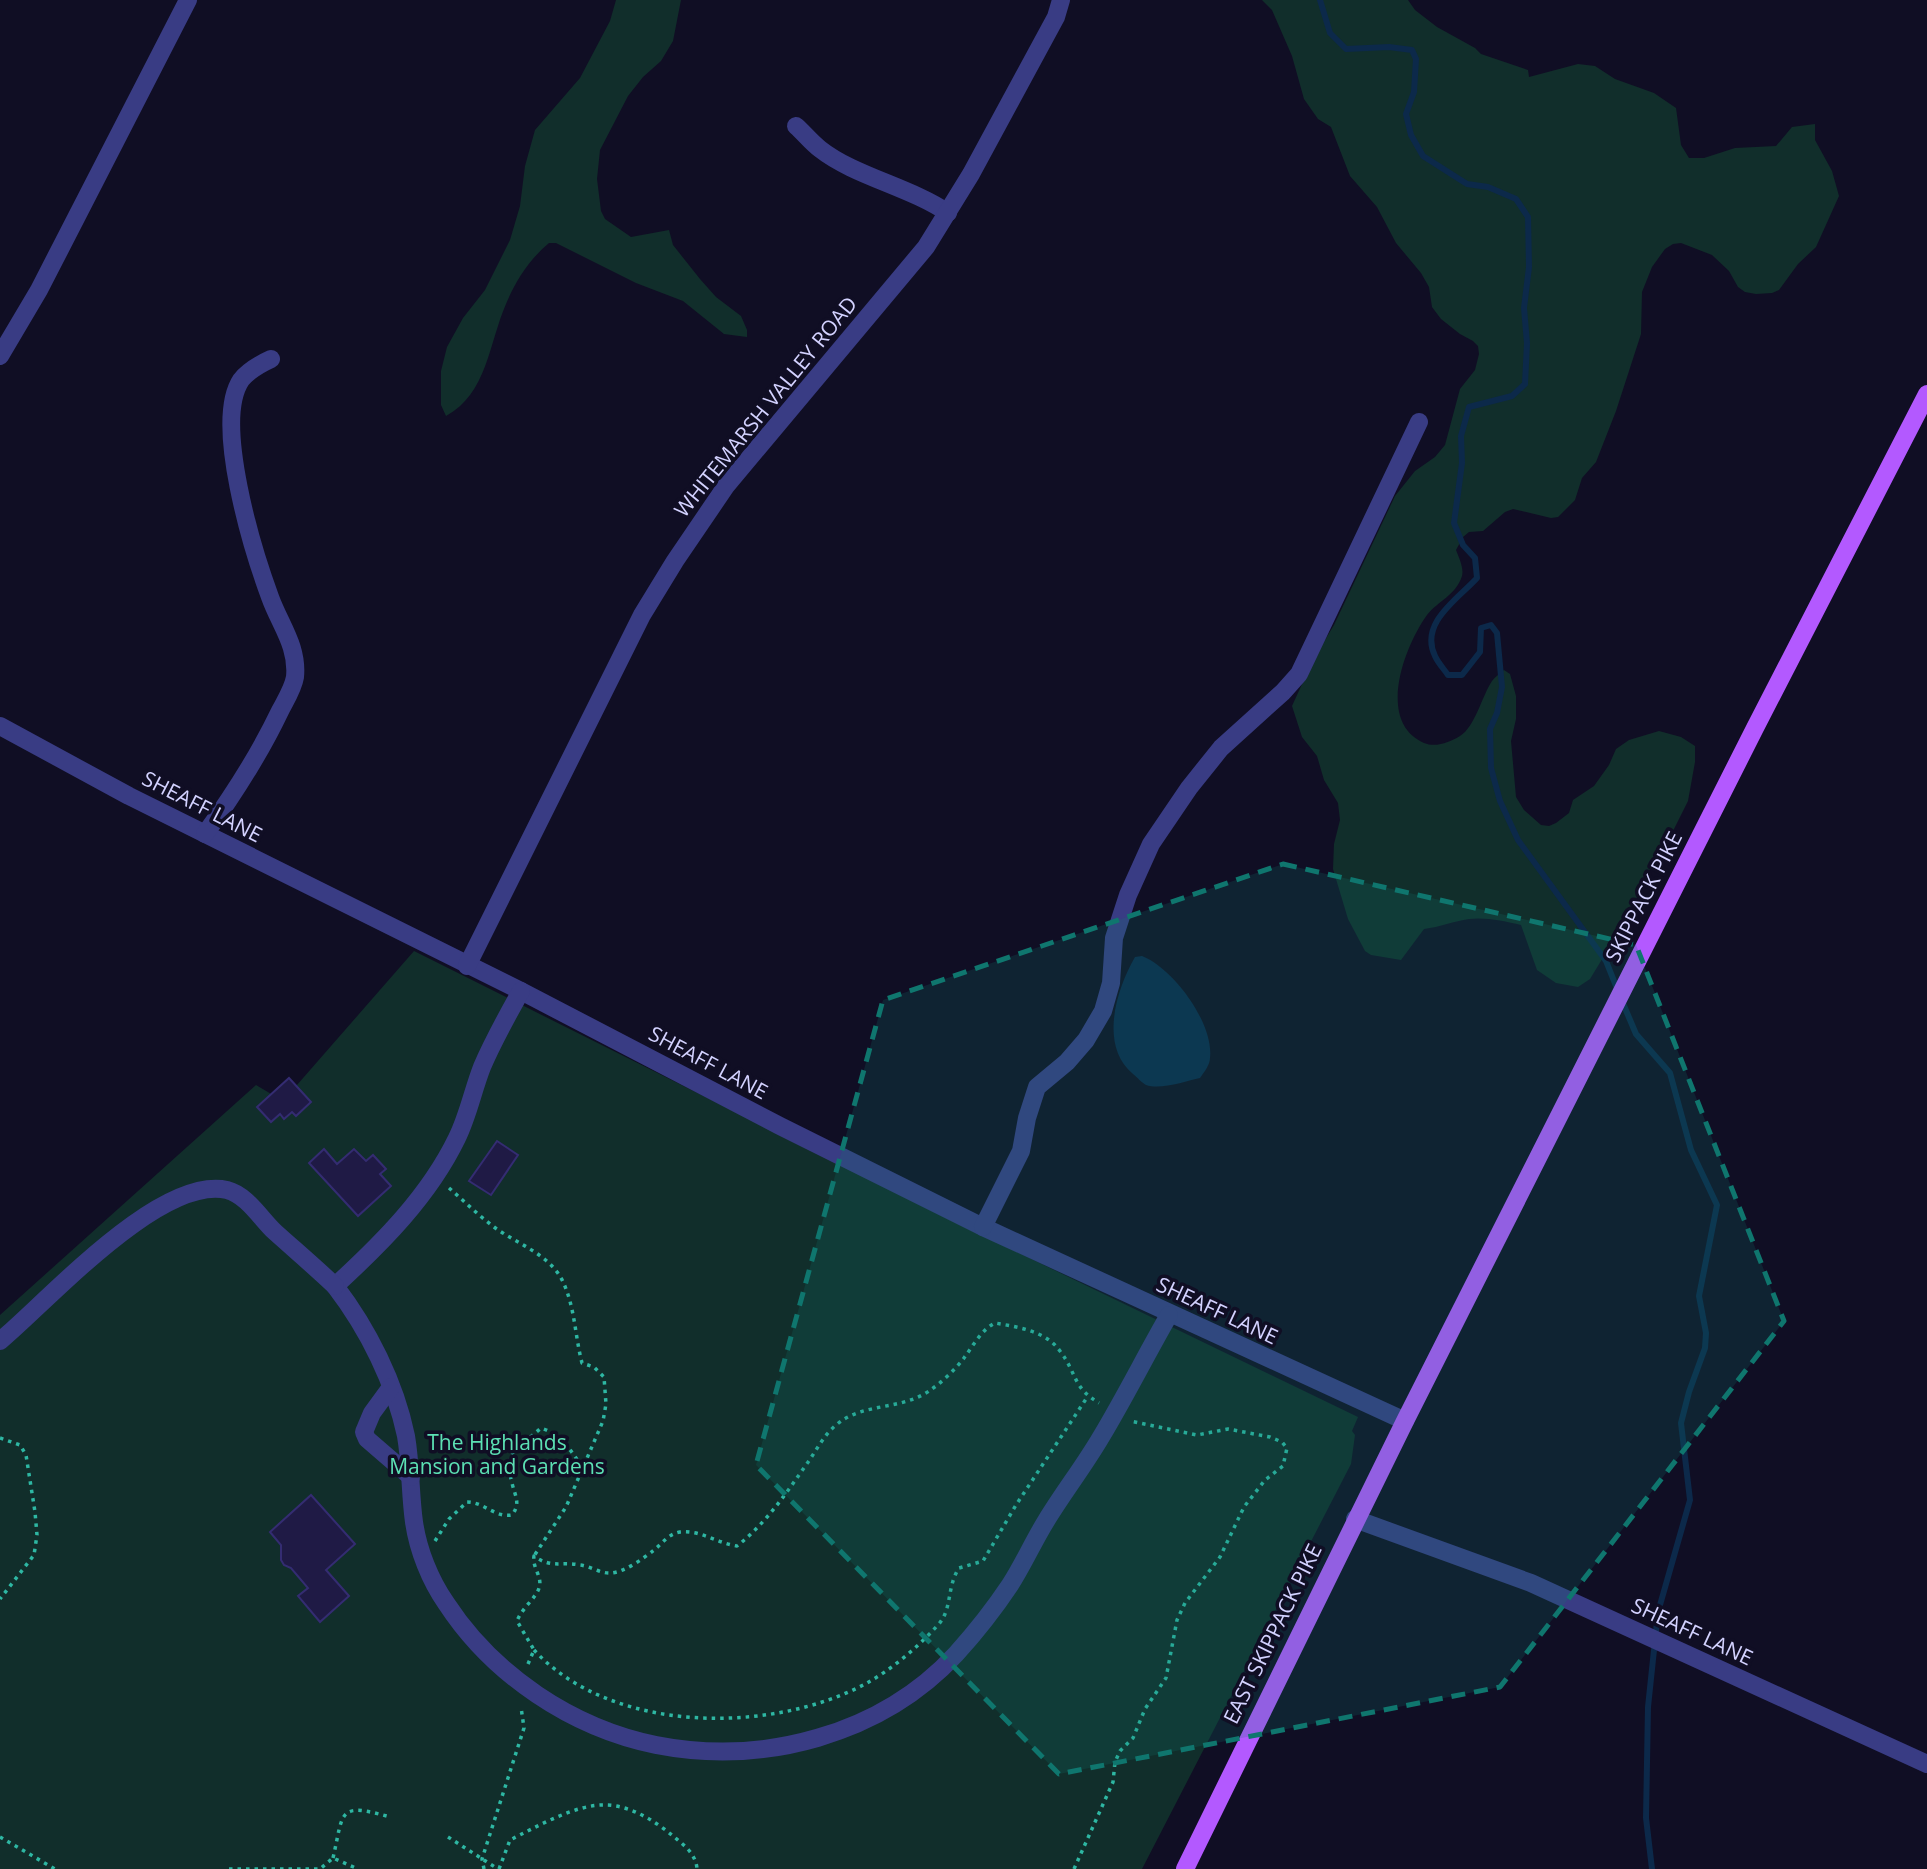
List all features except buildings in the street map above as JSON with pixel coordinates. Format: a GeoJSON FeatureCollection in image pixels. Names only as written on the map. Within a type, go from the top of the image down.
{"type":"FeatureCollection","features":[{"type":"Feature","properties":{"kind":"main road","name":"SKIPPACK PIKE"},"geometry":{"type":"LineString","coordinates":[[1405,1421],[1927,394]]}},
{"type":"Feature","properties":{"kind":"main road","name":"EAST SKIPPACK PIKE"},"geometry":{"type":"LineString","coordinates":[[1185,1869],[1405,1421]]}},
{"type":"Feature","properties":{"kind":"street"},"geometry":{"type":"LineString","coordinates":[[0,356],[52,265],[188,0]]}},
{"type":"Feature","properties":{"kind":"street","name":"WHITEMARSH VALLEY ROAD"},"geometry":{"type":"LineString","coordinates":[[467,966],[642,615],[674,561],[726,486],[926,247],[948,213],[1056,17],[1061,0]]}},
{"type":"Feature","properties":{"kind":"street"},"geometry":{"type":"LineString","coordinates":[[796,126],[821,150],[930,201],[948,213]]}},
{"type":"Feature","properties":{"kind":"street"},"geometry":{"type":"LineString","coordinates":[[205,834],[262,750],[294,684],[294,652],[267,589],[236,476],[232,445],[230,415],[241,380],[256,366],[271,359]]}},
{"type":"Feature","properties":{"kind":"street"},"geometry":{"type":"LineString","coordinates":[[983,1227],[1021,1151],[1027,1118],[1037,1087],[1067,1062],[1086,1040],[1103,1011],[1111,983],[1114,938],[1128,895],[1151,844],[1189,788],[1221,748],[1299,674],[1419,422]]}},
{"type":"Feature","properties":{"kind":"street","name":"SHEAFF LANE"},"geometry":{"type":"LineString","coordinates":[[0,726],[205,834],[521,991],[780,1126],[983,1227],[1169,1315],[1405,1421]]}},
{"type":"Feature","properties":{"kind":"street"},"geometry":{"type":"LineString","coordinates":[[335,1286],[388,1233],[434,1176],[458,1137],[482,1067],[521,991]]}},
{"type":"Feature","properties":{"kind":"street"},"geometry":{"type":"LineString","coordinates":[[0,1341],[123,1230],[162,1206],[210,1189],[229,1191],[245,1200],[273,1230],[335,1286],[356,1316],[391,1387],[405,1433],[415,1526],[436,1588],[471,1635],[538,1697],[597,1728],[631,1740],[698,1751],[740,1752],[809,1741],[881,1713],[910,1696],[932,1677],[977,1629],[1010,1585],[1047,1519],[1101,1438],[1169,1315]]}},
{"type":"Feature","properties":{"kind":"street"},"geometry":{"type":"LineString","coordinates":[[391,1387],[372,1413],[364,1433],[367,1439],[411,1477]]}},
{"type":"Feature","properties":{"kind":"street","name":"SHEAFF LANE"},"geometry":{"type":"LineString","coordinates":[[1355,1519],[1531,1583],[1927,1765]]}},
{"type":"Feature","properties":{"kind":"path"},"geometry":{"type":"LineString","coordinates":[[434,1176],[485,1221],[544,1258],[564,1281],[573,1310],[575,1337],[582,1363],[594,1367],[604,1377],[606,1404],[603,1421],[566,1507],[534,1556],[540,1578],[539,1590],[522,1609],[517,1620],[534,1650],[563,1677],[592,1693],[627,1706],[669,1716],[746,1717],[835,1698],[868,1682],[900,1660],[939,1624],[949,1604],[953,1577],[959,1568],[983,1562],[1016,1505],[1088,1396]]}},
{"type":"Feature","properties":{"kind":"path"},"geometry":{"type":"LineString","coordinates":[[534,1556],[546,1564],[579,1564],[610,1574],[622,1570],[654,1550],[666,1538],[679,1532],[704,1534],[723,1544],[737,1546],[760,1528],[776,1509],[835,1426],[860,1411],[911,1402],[930,1390],[962,1361],[988,1326],[995,1323],[1043,1335],[1060,1350],[1079,1388],[1133,1423],[1197,1435],[1228,1429],[1282,1442],[1287,1448],[1283,1466],[1265,1480],[1244,1507],[1220,1557],[1185,1603],[1177,1620],[1166,1678],[1145,1709],[1133,1738],[1120,1751],[1115,1762],[1113,1782],[1074,1869]]}},
{"type":"Feature","properties":{"kind":"path"},"geometry":{"type":"LineString","coordinates":[[422,1549],[439,1539],[449,1520],[467,1502],[476,1502],[504,1516],[512,1515],[517,1508],[517,1496],[509,1467],[511,1454],[541,1428],[553,1432],[567,1445],[584,1469]]}},
{"type":"Feature","properties":{"kind":"path"},"geometry":{"type":"LineString","coordinates":[[0,1438],[20,1445],[26,1455],[37,1535],[34,1556],[0,1599]]}},
{"type":"Feature","properties":{"kind":"path"},"geometry":{"type":"LineString","coordinates":[[484,1869],[482,1859],[524,1728],[517,1680],[534,1650]]}},
{"type":"Feature","properties":{"kind":"path"},"geometry":{"type":"LineString","coordinates":[[447,1837],[499,1869],[510,1840],[576,1811],[605,1804],[633,1811],[659,1824],[687,1847],[697,1861],[697,1869]]}},
{"type":"Feature","properties":{"kind":"path"},"geometry":{"type":"LineString","coordinates":[[229,1869],[320,1868],[333,1858],[338,1827],[343,1817],[351,1811],[360,1809],[390,1817]]}},
{"type":"Feature","properties":{"kind":"path"},"geometry":{"type":"LineString","coordinates":[[0,1837],[55,1869]]}},
{"type":"Feature","properties":{"kind":"path"},"geometry":{"type":"LineString","coordinates":[[333,1858],[358,1869]]}},
{"type":"Feature","properties":{"kind":"highlighted area"},"geometry":{"type":"Polygon","coordinates":[[[1283,864],[1636,945],[1784,1321],[1500,1687],[1059,1774],[756,1465],[883,1000],[1283,864]]]}},
{"type":"Feature","properties":{"kind":"green space"},"geometry":{"type":"Polygon","coordinates":[[[616,0],[681,0],[673,41],[661,61],[643,77],[628,96],[600,150],[597,179],[601,211],[605,219],[631,237],[669,230],[673,245],[700,279],[716,297],[741,316],[747,337],[724,334],[683,301],[636,283],[556,243],[549,243],[529,263],[514,287],[479,381],[460,406],[446,416],[441,405],[441,371],[447,347],[463,318],[485,290],[510,240],[520,206],[525,166],[535,130],[580,78],[610,21],[616,0]]]}},
{"type":"Feature","properties":{"kind":"green space"},"geometry":{"type":"Polygon","coordinates":[[[1262,0],[1408,0],[1415,10],[1437,27],[1481,54],[1528,70],[1529,77],[1578,64],[1595,66],[1615,79],[1654,93],[1676,108],[1681,145],[1689,158],[1704,158],[1735,148],[1776,146],[1792,127],[1815,124],[1815,140],[1832,171],[1839,196],[1816,247],[1798,264],[1779,290],[1756,294],[1745,292],[1712,255],[1681,243],[1665,249],[1652,267],[1642,292],[1641,334],[1616,411],[1596,462],[1582,478],[1575,500],[1558,517],[1551,518],[1513,509],[1505,512],[1483,531],[1469,532],[1463,537],[1456,550],[1462,570],[1459,583],[1427,615],[1403,664],[1398,702],[1401,719],[1409,733],[1424,743],[1433,745],[1447,742],[1465,732],[1492,681],[1504,670],[1510,674],[1516,696],[1516,719],[1511,741],[1516,797],[1524,810],[1541,825],[1556,823],[1569,813],[1573,800],[1594,786],[1609,765],[1616,749],[1629,740],[1659,731],[1681,737],[1695,746],[1688,801],[1674,829],[1660,848],[1638,900],[1590,979],[1578,987],[1556,983],[1537,970],[1521,925],[1475,919],[1424,929],[1401,960],[1371,955],[1365,951],[1348,919],[1333,869],[1334,844],[1340,820],[1338,803],[1324,780],[1317,756],[1302,737],[1292,706],[1395,496],[1415,471],[1435,457],[1445,445],[1460,389],[1475,370],[1479,354],[1478,346],[1473,341],[1441,319],[1432,307],[1429,287],[1421,273],[1396,243],[1377,207],[1350,176],[1331,127],[1318,119],[1304,99],[1292,56],[1272,10],[1262,0]]]}},
{"type":"Feature","properties":{"kind":"green space","name":"The Highlands Mansion and Gardens"},"geometry":{"type":"Polygon","coordinates":[[[414,951],[961,1225],[1358,1417],[1352,1431],[1355,1435],[1351,1464],[1142,1869],[0,1869],[0,1315],[256,1085],[283,1101],[414,951]]]}},
{"type":"Feature","properties":{"kind":"water"},"geometry":{"type":"Polygon","coordinates":[[[1142,956],[1154,962],[1178,984],[1198,1014],[1205,1029],[1210,1058],[1200,1078],[1166,1086],[1146,1085],[1123,1062],[1116,1049],[1114,1017],[1117,1001],[1135,957],[1142,956]]]}},
{"type":"Feature","properties":{"kind":"waterway"},"geometry":{"type":"LineString","coordinates":[[1320,0],[1330,33],[1346,49],[1389,47],[1412,50],[1416,59],[1414,92],[1406,114],[1411,135],[1423,156],[1467,184],[1488,187],[1516,199],[1528,217],[1529,267],[1524,308],[1527,343],[1525,384],[1512,396],[1469,407],[1461,436],[1462,463],[1454,523],[1463,545],[1475,558],[1477,578],[1436,622],[1431,644],[1436,659],[1448,675],[1462,675],[1480,652],[1481,628],[1491,625],[1497,633],[1502,687],[1497,713],[1490,729],[1491,768],[1500,801],[1518,840],[1606,961],[1618,991]]}},
{"type":"Feature","properties":{"kind":"waterway"},"geometry":{"type":"LineString","coordinates":[[1622,1001],[1636,1034],[1670,1073],[1691,1150],[1717,1205],[1699,1296],[1706,1333],[1705,1348],[1681,1423],[1690,1500],[1658,1612],[1648,1707],[1646,1818],[1652,1869]]}}]}
